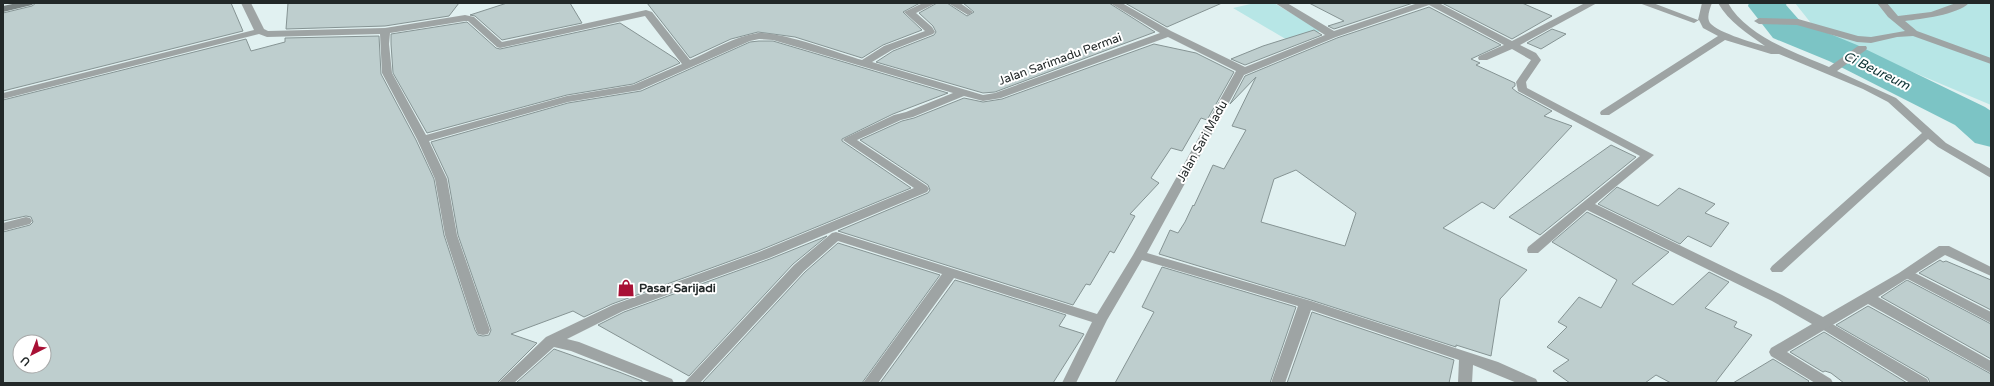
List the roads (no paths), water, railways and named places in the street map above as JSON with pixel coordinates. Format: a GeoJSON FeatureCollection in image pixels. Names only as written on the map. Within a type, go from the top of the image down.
{"type":"FeatureCollection","features":[{"type":"Feature","properties":{"kind":"street"},"geometry":{"type":"LineString","coordinates":[[3,9],[29,3]]}},
{"type":"Feature","properties":{"kind":"street"},"geometry":{"type":"LineString","coordinates":[[246,3],[260,31]]}},
{"type":"Feature","properties":{"kind":"street"},"geometry":{"type":"LineString","coordinates":[[864,63],[888,48],[930,32],[930,29],[909,12],[931,3]]}},
{"type":"Feature","properties":{"kind":"street"},"geometry":{"type":"LineString","coordinates":[[953,3],[968,12]]}},
{"type":"Feature","properties":{"kind":"street"},"geometry":{"type":"LineString","coordinates":[[1115,3],[1168,33],[1245,71]]}},
{"type":"Feature","properties":{"kind":"street"},"geometry":{"type":"LineString","coordinates":[[1280,3],[1333,35]]}},
{"type":"Feature","properties":{"kind":"street","name":"Jalan Sari Madu"},"geometry":{"type":"LineString","coordinates":[[1069,383],[1100,320],[1139,255],[1237,78],[1245,71],[1333,35],[1427,3]]}},
{"type":"Feature","properties":{"kind":"street"},"geometry":{"type":"LineString","coordinates":[[1432,3],[1514,44],[1532,55],[1536,60],[1521,82],[1522,89],[1648,155],[1533,250]]}},
{"type":"Feature","properties":{"kind":"street"},"geometry":{"type":"LineString","coordinates":[[1644,3],[1694,20]]}},
{"type":"Feature","properties":{"kind":"street"},"geometry":{"type":"LineString","coordinates":[[1707,3],[1703,19],[1706,26],[1724,36],[1751,46],[1832,70],[1892,100],[1942,145],[1991,174]]}},
{"type":"Feature","properties":{"kind":"street"},"geometry":{"type":"LineString","coordinates":[[1723,3],[1728,12],[1739,23],[1774,48],[1794,58]]}},
{"type":"Feature","properties":{"kind":"street"},"geometry":{"type":"LineString","coordinates":[[1882,3],[1896,19],[1914,33],[1991,61]]}},
{"type":"Feature","properties":{"kind":"street"},"geometry":{"type":"LineString","coordinates":[[1896,19],[1927,16],[1949,10],[1964,3]]}},
{"type":"Feature","properties":{"kind":"street"},"geometry":{"type":"LineString","coordinates":[[1483,58],[1514,44],[1586,4]]}},
{"type":"Feature","properties":{"kind":"street"},"geometry":{"type":"LineString","coordinates":[[3,96],[260,31],[267,34],[385,31],[465,18],[471,19],[497,44],[505,45],[646,13],[649,14],[689,66]]}},
{"type":"Feature","properties":{"kind":"street"},"geometry":{"type":"LineString","coordinates":[[1759,21],[1798,22],[1857,39],[1871,40],[1897,34],[1914,33]]}},
{"type":"Feature","properties":{"kind":"street"},"geometry":{"type":"LineString","coordinates":[[385,31],[387,73],[423,139],[441,179],[451,235],[483,330]]}},
{"type":"Feature","properties":{"kind":"street","name":"Jalan Sarimadu Permai"},"geometry":{"type":"LineString","coordinates":[[423,139],[567,99],[636,88],[689,66],[747,39],[767,36],[864,63],[961,93],[983,98],[997,96],[1168,33]]}},
{"type":"Feature","properties":{"kind":"street"},"geometry":{"type":"LineString","coordinates":[[1605,113],[1724,36]]}},
{"type":"Feature","properties":{"kind":"street"},"geometry":{"type":"LineString","coordinates":[[1832,70],[1862,48]]}},
{"type":"Feature","properties":{"kind":"street"},"geometry":{"type":"LineString","coordinates":[[504,383],[551,341],[631,302],[764,255],[843,220],[849,220],[923,189],[849,140],[898,117],[909,115],[961,93]]}},
{"type":"Feature","properties":{"kind":"street"},"geometry":{"type":"LineString","coordinates":[[1778,269],[1928,133]]}},
{"type":"Feature","properties":{"kind":"street"},"geometry":{"type":"LineString","coordinates":[[1586,205],[1770,294],[1922,383]]}},
{"type":"Feature","properties":{"kind":"street"},"geometry":{"type":"LineString","coordinates":[[3,228],[26,221]]}},
{"type":"Feature","properties":{"kind":"street"},"geometry":{"type":"LineString","coordinates":[[691,383],[799,268],[836,236],[1100,320]]}},
{"type":"Feature","properties":{"kind":"street"},"geometry":{"type":"LineString","coordinates":[[1826,383],[1776,352],[1867,297],[1909,274],[1944,249],[1991,272]]}},
{"type":"Feature","properties":{"kind":"street"},"geometry":{"type":"LineString","coordinates":[[1139,255],[1306,304],[1493,366],[1531,383]]}},
{"type":"Feature","properties":{"kind":"street"},"geometry":{"type":"LineString","coordinates":[[870,383],[951,272]]}},
{"type":"Feature","properties":{"kind":"street"},"geometry":{"type":"LineString","coordinates":[[1909,274],[1991,318]]}},
{"type":"Feature","properties":{"kind":"street"},"geometry":{"type":"LineString","coordinates":[[1867,297],[1991,368]]}},
{"type":"Feature","properties":{"kind":"street"},"geometry":{"type":"LineString","coordinates":[[1278,383],[1306,304]]}},
{"type":"Feature","properties":{"kind":"street"},"geometry":{"type":"LineString","coordinates":[[551,341],[574,346],[667,383]]}},
{"type":"Feature","properties":{"kind":"street"},"geometry":{"type":"LineString","coordinates":[[1465,383],[1466,357]]}},
{"type":"Feature","properties":{"kind":"waterway","name":"Ci Beureum"},"geometry":{"type":"LineString","coordinates":[[1768,3],[1767,6],[1787,30],[1843,53],[1970,116],[1991,134]]}},
{"type":"Feature","properties":{"kind":"place","name":"Pasar Sarijadi"},"geometry":{"type":"Point","coordinates":[626,288]}}]}
